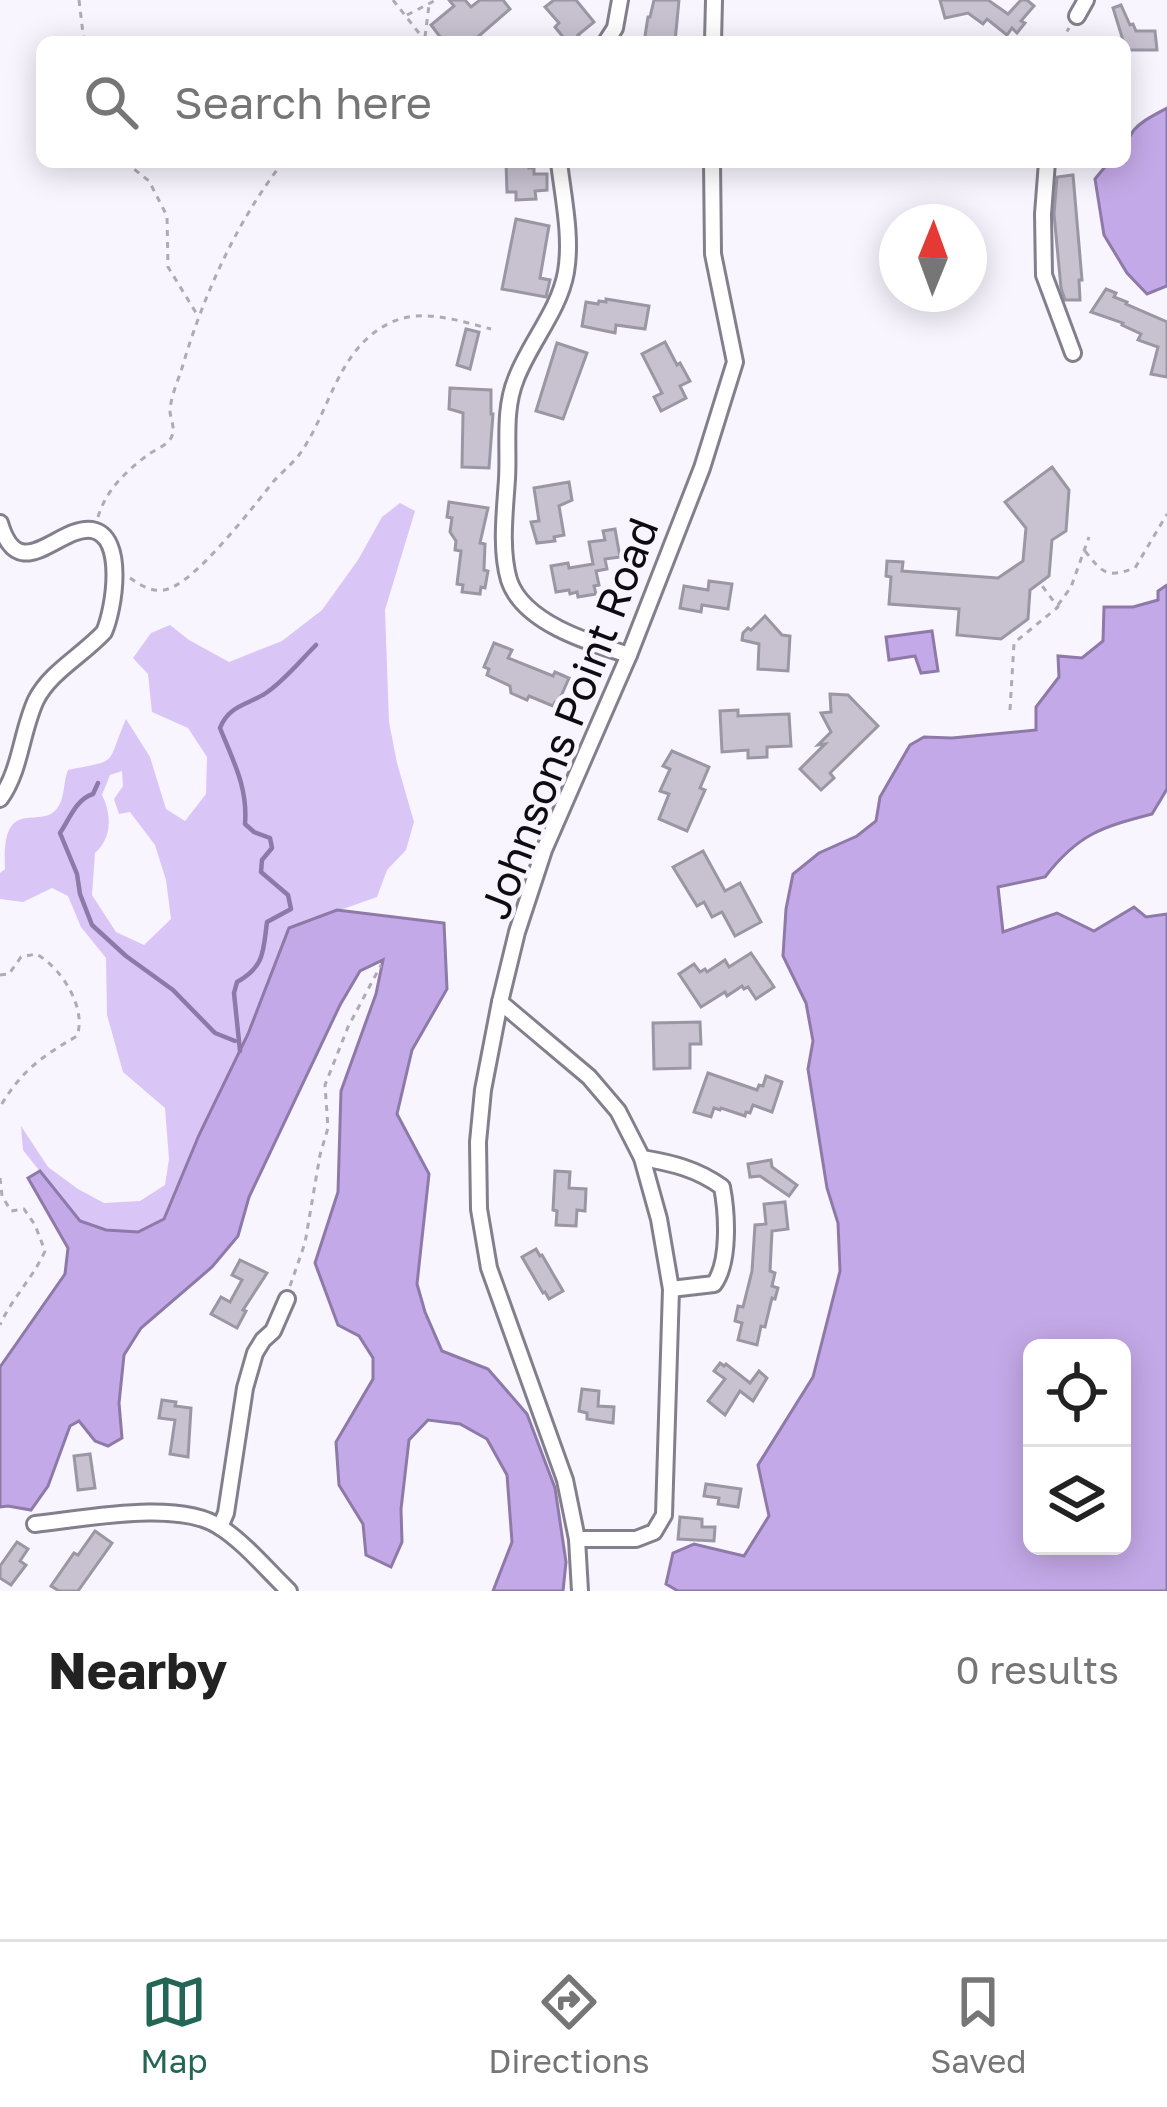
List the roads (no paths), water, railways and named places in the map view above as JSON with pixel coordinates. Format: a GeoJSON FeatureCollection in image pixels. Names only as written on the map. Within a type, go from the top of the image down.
{"type":"FeatureCollection","features":[{"type":"Feature","properties":{"kind":"street"},"geometry":{"type":"LineString","coordinates":[[610,36],[620,0]]}},
{"type":"Feature","properties":{"kind":"street"},"geometry":{"type":"LineString","coordinates":[[713,36],[714,0]]}},
{"type":"Feature","properties":{"kind":"street"},"geometry":{"type":"LineString","coordinates":[[1077,16],[1086,0]]}},
{"type":"Feature","properties":{"kind":"street"},"geometry":{"type":"LineString","coordinates":[[560,168],[567,267],[555,305],[510,398],[507,567],[518,598],[537,615],[566,632],[629,655]]}},
{"type":"Feature","properties":{"kind":"street","name":"Johnsons Point Road"},"geometry":{"type":"LineString","coordinates":[[580,1591],[577,1539],[565,1480],[489,1268],[479,1209],[478,1142],[500,1002],[544,850],[629,655],[702,468],[736,362],[713,254],[712,168]]}},
{"type":"Feature","properties":{"kind":"street"},"geometry":{"type":"LineString","coordinates":[[1046,168],[1044,275],[1073,353]]}},
{"type":"Feature","properties":{"kind":"street"},"geometry":{"type":"LineString","coordinates":[[0,523],[4,538],[15,549],[29,553],[77,531],[94,530],[110,544],[113,567],[112,603],[104,632],[37,699],[16,770],[0,800]]}},
{"type":"Feature","properties":{"kind":"street"},"geometry":{"type":"LineString","coordinates":[[500,1002],[589,1077],[618,1111],[642,1158],[659,1220],[670,1289],[664,1515],[654,1532],[636,1539],[577,1539]]}},
{"type":"Feature","properties":{"kind":"street"},"geometry":{"type":"LineString","coordinates":[[642,1158],[683,1166],[722,1187],[727,1215],[721,1274],[714,1284],[670,1289]]}},
{"type":"Feature","properties":{"kind":"street"},"geometry":{"type":"LineString","coordinates":[[220,1527],[244,1388],[255,1353],[273,1331],[287,1299]]}},
{"type":"Feature","properties":{"kind":"street"},"geometry":{"type":"LineString","coordinates":[[35,1524],[166,1511],[201,1518],[220,1527],[289,1591]]}},
{"type":"Feature","properties":{"kind":"waterway"},"geometry":{"type":"LineString","coordinates":[[240,1051],[237,982],[258,964],[267,922],[291,909],[288,895],[261,872],[262,860],[272,848],[270,838],[245,824],[242,786],[220,728],[228,715],[273,688],[316,645]]}},
{"type":"Feature","properties":{"kind":"waterway"},"geometry":{"type":"LineString","coordinates":[[98,783],[60,833],[92,925],[173,990],[215,1033],[235,1041]]}}]}
